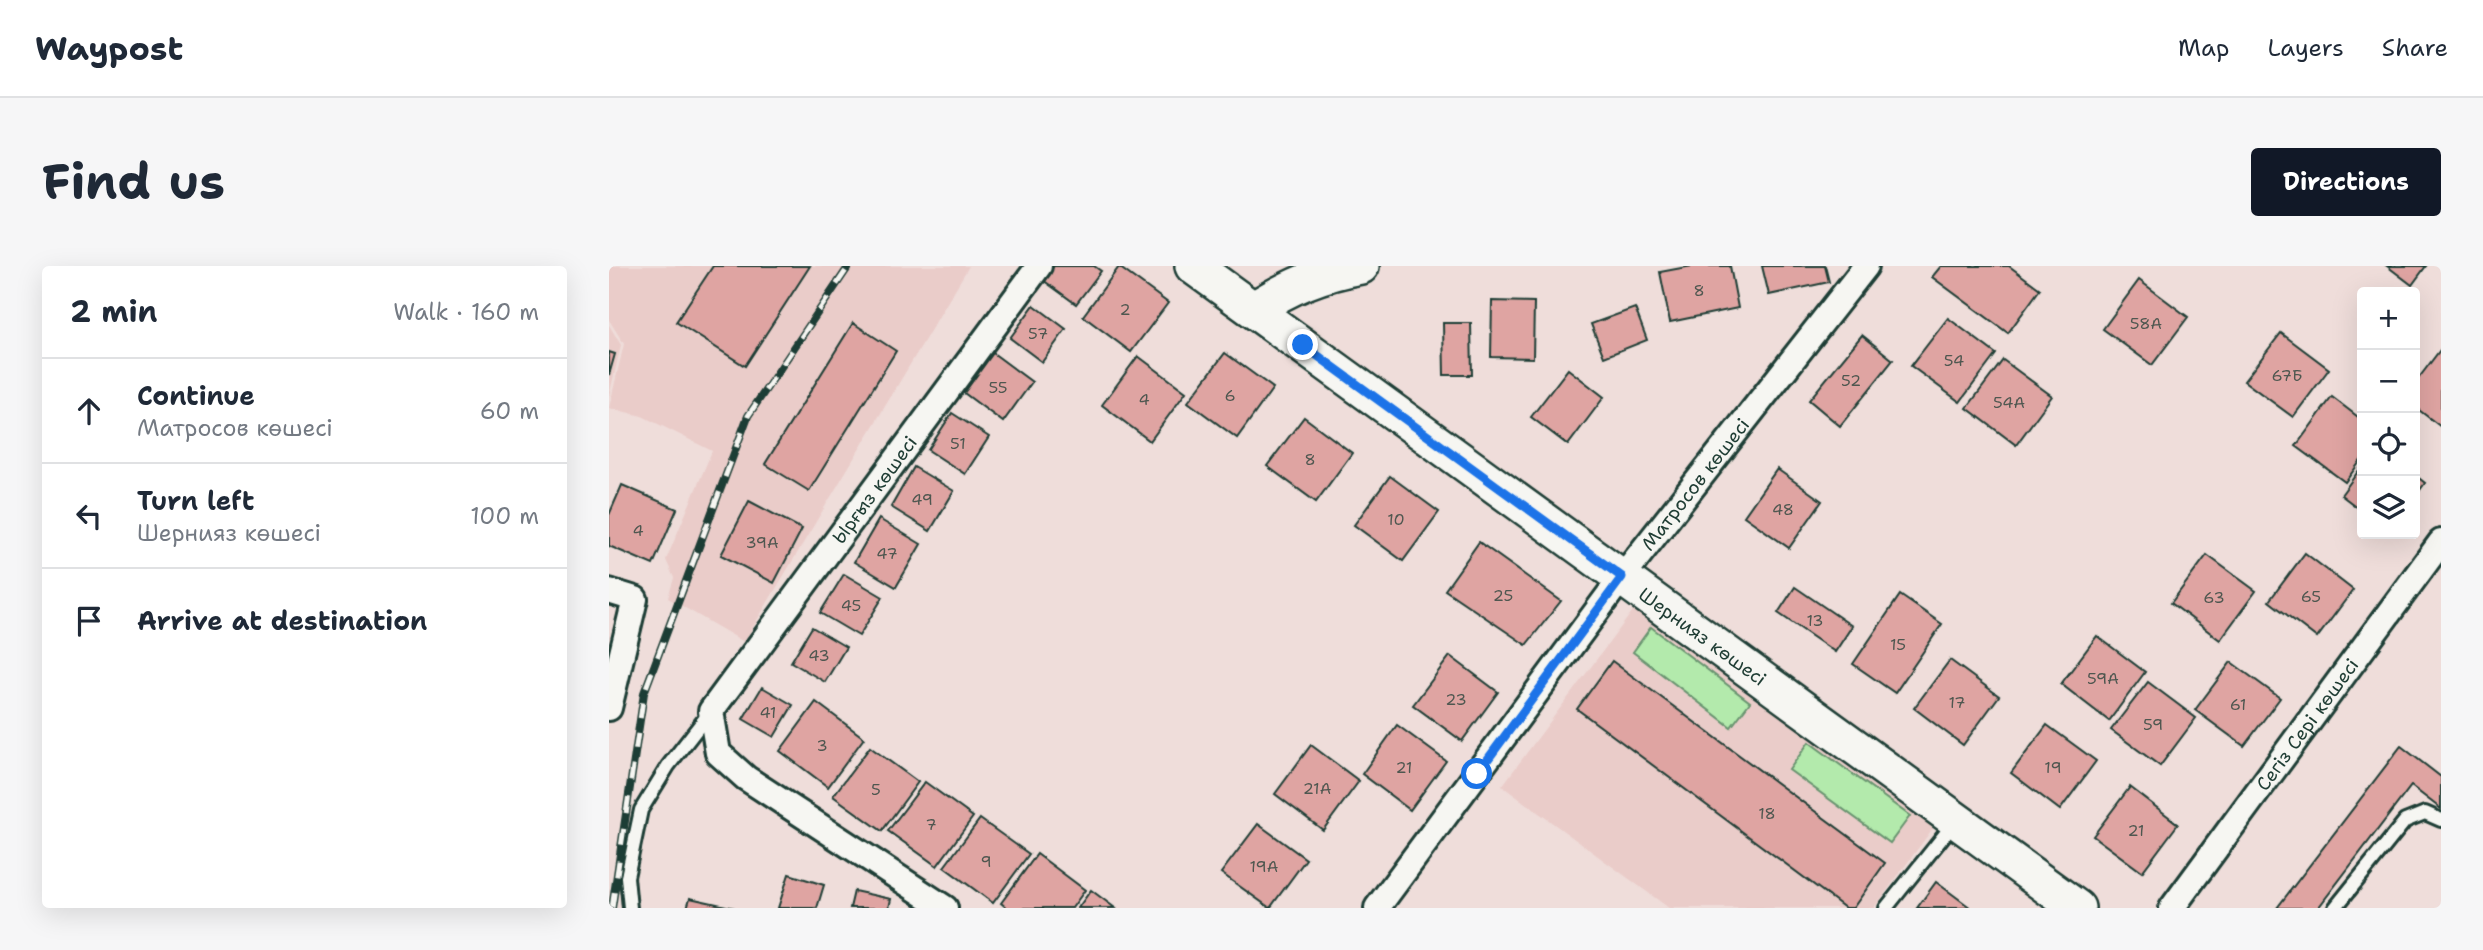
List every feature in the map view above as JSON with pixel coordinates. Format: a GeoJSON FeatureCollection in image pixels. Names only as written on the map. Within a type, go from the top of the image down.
{"type":"FeatureCollection","features":[{"type":"Feature","properties":{"kind":"street","name":"Ырғыз көшесі"},"geometry":{"type":"LineString","coordinates":[[711,711],[1039,266]]}},
{"type":"Feature","properties":{"kind":"street","name":"Шернияз көшесі"},"geometry":{"type":"LineString","coordinates":[[1193,266],[2077,908]]}},
{"type":"Feature","properties":{"kind":"street"},"geometry":{"type":"LineString","coordinates":[[1254,309],[1285,289],[1319,274],[1361,266]]}},
{"type":"Feature","properties":{"kind":"street","name":"Матросов көшесі"},"geometry":{"type":"LineString","coordinates":[[1377,908],[1622,577],[1866,266]]}},
{"type":"Feature","properties":{"kind":"street","name":"Сегіз Сері көшесі"},"geometry":{"type":"LineString","coordinates":[[2172,908],[2441,542]]}},
{"type":"Feature","properties":{"kind":"street"},"geometry":{"type":"LineString","coordinates":[[609,591],[635,598],[609,708]]}},
{"type":"Feature","properties":{"kind":"street"},"geometry":{"type":"LineString","coordinates":[[711,711],[718,753],[746,778],[945,908]]}},
{"type":"Feature","properties":{"kind":"lane"},"geometry":{"type":"LineString","coordinates":[[630,908],[627,877],[641,810],[667,766],[711,711]]}},
{"type":"Feature","properties":{"kind":"lane"},"geometry":{"type":"LineString","coordinates":[[2336,908],[2405,821],[2425,813],[2441,820]]}},
{"type":"Feature","properties":{"kind":"lane"},"geometry":{"type":"LineString","coordinates":[[1886,908],[1956,820]]}},
{"type":"Feature","properties":{"kind":"shaded area"},"geometry":{"type":"Polygon","coordinates":[[[609,266],[969,266],[744,642],[668,598],[674,578],[666,560],[712,451],[642,416],[609,408],[624,344],[609,320],[609,266]]]}},
{"type":"Feature","properties":{"kind":"shaded area"},"geometry":{"type":"Polygon","coordinates":[[[609,325],[621,345],[609,396],[609,325]]]}},
{"type":"Feature","properties":{"kind":"shaded area"},"geometry":{"type":"Polygon","coordinates":[[[1638,604],[1939,820],[1874,908],[1669,908],[1502,786],[1638,604]]]}},
{"type":"Feature","properties":{"kind":"green space"},"geometry":{"type":"Polygon","coordinates":[[[1651,627],[1750,702],[1731,727],[1633,652],[1651,627]]]}},
{"type":"Feature","properties":{"kind":"green space"},"geometry":{"type":"Polygon","coordinates":[[[1809,742],[1910,816],[1890,843],[1789,770],[1809,742]]]}},
{"type":"Feature","properties":{"kind":"building"},"geometry":{"type":"Polygon","coordinates":[[[713,266],[810,266],[745,366],[676,322],[713,266]]]}},
{"type":"Feature","properties":{"kind":"building"},"geometry":{"type":"Polygon","coordinates":[[[1054,266],[1094,266],[1101,271],[1076,304],[1043,280],[1054,266]]]}},
{"type":"Feature","properties":{"kind":"building"},"geometry":{"type":"Polygon","coordinates":[[[1692,266],[1730,266],[1738,308],[1670,322],[1660,272],[1692,266]]]}},
{"type":"Feature","properties":{"kind":"building"},"geometry":{"type":"Polygon","coordinates":[[[1762,266],[1825,266],[1829,282],[1769,295],[1762,266]]]}},
{"type":"Feature","properties":{"kind":"building"},"geometry":{"type":"Polygon","coordinates":[[[1941,266],[2009,266],[2040,289],[2008,333],[1932,277],[1941,266]]]}},
{"type":"Feature","properties":{"kind":"building"},"geometry":{"type":"Polygon","coordinates":[[[2387,266],[2426,266],[2412,285],[2387,266]]]}},
{"type":"Feature","properties":{"kind":"building"},"geometry":{"type":"Polygon","coordinates":[[[1119,267],[1168,303],[1131,352],[1083,316],[1119,267]]]}},
{"type":"Feature","properties":{"kind":"building"},"geometry":{"type":"Polygon","coordinates":[[[2139,280],[2188,317],[2152,365],[2103,329],[2139,280]]]}},
{"type":"Feature","properties":{"kind":"building"},"geometry":{"type":"Polygon","coordinates":[[[1492,301],[1534,302],[1533,358],[1491,357],[1492,301]]]}},
{"type":"Feature","properties":{"kind":"building"},"geometry":{"type":"Polygon","coordinates":[[[1034,305],[1066,329],[1042,362],[1010,338],[1034,305]]]}},
{"type":"Feature","properties":{"kind":"building"},"geometry":{"type":"Polygon","coordinates":[[[1635,308],[1647,340],[1604,357],[1591,324],[1635,308]]]}},
{"type":"Feature","properties":{"kind":"building"},"geometry":{"type":"Polygon","coordinates":[[[1948,318],[1996,354],[1960,402],[1911,366],[1948,318]]]}},
{"type":"Feature","properties":{"kind":"building"},"geometry":{"type":"Polygon","coordinates":[[[853,323],[896,351],[809,491],[765,464],[853,323]]]}},
{"type":"Feature","properties":{"kind":"building"},"geometry":{"type":"Polygon","coordinates":[[[1443,323],[1471,323],[1472,375],[1444,375],[1443,323]]]}},
{"type":"Feature","properties":{"kind":"building"},"geometry":{"type":"Polygon","coordinates":[[[2281,333],[2329,369],[2293,417],[2244,381],[2281,333]]]}},
{"type":"Feature","properties":{"kind":"building"},"geometry":{"type":"Polygon","coordinates":[[[1862,335],[1893,360],[1840,426],[1809,400],[1862,335]]]}},
{"type":"Feature","properties":{"kind":"building"},"geometry":{"type":"Polygon","coordinates":[[[2440,350],[2441,427],[2420,411],[2420,376],[2440,350]]]}},
{"type":"Feature","properties":{"kind":"building"},"geometry":{"type":"Polygon","coordinates":[[[609,352],[615,354],[609,375],[609,352]]]}},
{"type":"Feature","properties":{"kind":"building"},"geometry":{"type":"Polygon","coordinates":[[[993,353],[1032,382],[1003,422],[964,393],[993,353]]]}},
{"type":"Feature","properties":{"kind":"building"},"geometry":{"type":"Polygon","coordinates":[[[1225,353],[1273,388],[1237,438],[1188,402],[1225,353]]]}},
{"type":"Feature","properties":{"kind":"building"},"geometry":{"type":"Polygon","coordinates":[[[1138,356],[1186,392],[1150,441],[1102,405],[1138,356]]]}},
{"type":"Feature","properties":{"kind":"building"},"geometry":{"type":"Polygon","coordinates":[[[2003,360],[2052,396],[2016,445],[1967,408],[2003,360]]]}},
{"type":"Feature","properties":{"kind":"building"},"geometry":{"type":"Polygon","coordinates":[[[1568,369],[1604,397],[1568,445],[1531,417],[1568,369]]]}},
{"type":"Feature","properties":{"kind":"building"},"geometry":{"type":"Polygon","coordinates":[[[2332,397],[2357,416],[2357,466],[2345,482],[2296,446],[2332,397]]]}},
{"type":"Feature","properties":{"kind":"building"},"geometry":{"type":"Polygon","coordinates":[[[952,413],[989,437],[965,474],[928,450],[952,413]]]}},
{"type":"Feature","properties":{"kind":"building"},"geometry":{"type":"Polygon","coordinates":[[[1304,417],[1352,453],[1316,502],[1267,466],[1304,417]]]}},
{"type":"Feature","properties":{"kind":"building"},"geometry":{"type":"Polygon","coordinates":[[[914,467],[954,491],[930,531],[891,507],[914,467]]]}},
{"type":"Feature","properties":{"kind":"building"},"geometry":{"type":"Polygon","coordinates":[[[1777,469],[1822,501],[1789,548],[1744,516],[1777,469]]]}},
{"type":"Feature","properties":{"kind":"building"},"geometry":{"type":"Polygon","coordinates":[[[2357,473],[2357,507],[2341,495],[2357,473]]]}},
{"type":"Feature","properties":{"kind":"building"},"geometry":{"type":"Polygon","coordinates":[[[1390,476],[1439,512],[1403,561],[1354,525],[1390,476]]]}},
{"type":"Feature","properties":{"kind":"building"},"geometry":{"type":"Polygon","coordinates":[[[622,485],[677,509],[653,565],[609,546],[609,515],[622,485]]]}},
{"type":"Feature","properties":{"kind":"building"},"geometry":{"type":"Polygon","coordinates":[[[749,501],[802,529],[774,583],[721,555],[749,501]]]}},
{"type":"Feature","properties":{"kind":"building"},"geometry":{"type":"Polygon","coordinates":[[[879,519],[921,544],[896,587],[854,562],[879,519]]]}},
{"type":"Feature","properties":{"kind":"building"},"geometry":{"type":"Polygon","coordinates":[[[1479,542],[1561,601],[1526,645],[1445,590],[1479,542]]]}},
{"type":"Feature","properties":{"kind":"building"},"geometry":{"type":"Polygon","coordinates":[[[2305,553],[2353,590],[2317,638],[2269,601],[2305,553]]]}},
{"type":"Feature","properties":{"kind":"building"},"geometry":{"type":"Polygon","coordinates":[[[2207,555],[2256,591],[2220,640],[2171,603],[2207,555]]]}},
{"type":"Feature","properties":{"kind":"building"},"geometry":{"type":"Polygon","coordinates":[[[844,574],[883,597],[859,636],[820,613],[844,574]]]}},
{"type":"Feature","properties":{"kind":"building"},"geometry":{"type":"Polygon","coordinates":[[[1795,587],[1852,626],[1835,652],[1778,613],[1795,587]]]}},
{"type":"Feature","properties":{"kind":"building"},"geometry":{"type":"Polygon","coordinates":[[[1900,595],[1942,624],[1895,693],[1853,664],[1900,595]]]}},
{"type":"Feature","properties":{"kind":"building"},"geometry":{"type":"Polygon","coordinates":[[[812,627],[846,647],[825,682],[791,662],[812,627]]]}},
{"type":"Feature","properties":{"kind":"building"},"geometry":{"type":"Polygon","coordinates":[[[2097,636],[2145,672],[2109,721],[2061,684],[2097,636]]]}},
{"type":"Feature","properties":{"kind":"building"},"geometry":{"type":"Polygon","coordinates":[[[1450,656],[1498,692],[1462,741],[1413,705],[1450,656]]]}},
{"type":"Feature","properties":{"kind":"building"},"geometry":{"type":"Polygon","coordinates":[[[1950,660],[1999,696],[1963,745],[1914,708],[1950,660]]]}},
{"type":"Feature","properties":{"kind":"building"},"geometry":{"type":"Polygon","coordinates":[[[1612,661],[1885,863],[1853,908],[1845,908],[1577,709],[1612,661]]]}},
{"type":"Feature","properties":{"kind":"building"},"geometry":{"type":"Polygon","coordinates":[[[2231,662],[2280,698],[2244,746],[2195,710],[2231,662]]]}},
{"type":"Feature","properties":{"kind":"building"},"geometry":{"type":"Polygon","coordinates":[[[2148,682],[2196,718],[2160,766],[2111,730],[2148,682]]]}},
{"type":"Feature","properties":{"kind":"building"},"geometry":{"type":"Polygon","coordinates":[[[762,687],[793,705],[774,737],[743,719],[762,687]]]}},
{"type":"Feature","properties":{"kind":"building"},"geometry":{"type":"Polygon","coordinates":[[[816,702],[864,738],[828,787],[780,751],[816,702]]]}},
{"type":"Feature","properties":{"kind":"building"},"geometry":{"type":"Polygon","coordinates":[[[1397,725],[1446,761],[1410,810],[1362,774],[1397,725]]]}},
{"type":"Feature","properties":{"kind":"building"},"geometry":{"type":"Polygon","coordinates":[[[2047,725],[2096,761],[2060,810],[2011,773],[2047,725]]]}},
{"type":"Feature","properties":{"kind":"building"},"geometry":{"type":"Polygon","coordinates":[[[1311,745],[1359,781],[1323,830],[1275,794],[1311,745]]]}},
{"type":"Feature","properties":{"kind":"building"},"geometry":{"type":"Polygon","coordinates":[[[2401,746],[2441,777],[2441,809],[2411,786],[2318,908],[2277,908],[2401,746]]]}},
{"type":"Feature","properties":{"kind":"building"},"geometry":{"type":"Polygon","coordinates":[[[870,747],[918,782],[882,831],[833,796],[870,747]]]}},
{"type":"Feature","properties":{"kind":"building"},"geometry":{"type":"Polygon","coordinates":[[[925,782],[973,817],[937,866],[888,831],[925,782]]]}},
{"type":"Feature","properties":{"kind":"building"},"geometry":{"type":"Polygon","coordinates":[[[2130,787],[2178,824],[2142,872],[2093,836],[2130,787]]]}},
{"type":"Feature","properties":{"kind":"building"},"geometry":{"type":"Polygon","coordinates":[[[980,819],[1029,854],[993,903],[944,867],[980,819]]]}},
{"type":"Feature","properties":{"kind":"building"},"geometry":{"type":"Polygon","coordinates":[[[1258,824],[1306,859],[1270,908],[1221,873],[1258,824]]]}},
{"type":"Feature","properties":{"kind":"building"},"geometry":{"type":"Polygon","coordinates":[[[1037,854],[1085,890],[1072,908],[1007,908],[1001,903],[1037,854]]]}},
{"type":"Feature","properties":{"kind":"building"},"geometry":{"type":"Polygon","coordinates":[[[789,874],[824,885],[817,908],[778,908],[789,874]]]}},
{"type":"Feature","properties":{"kind":"building"},"geometry":{"type":"Polygon","coordinates":[[[1936,882],[1971,908],[1917,908],[1936,882]]]}},
{"type":"Feature","properties":{"kind":"building"},"geometry":{"type":"Polygon","coordinates":[[[1091,890],[1115,908],[1078,908],[1091,890]]]}},
{"type":"Feature","properties":{"kind":"building"},"geometry":{"type":"Polygon","coordinates":[[[854,891],[891,899],[889,908],[850,908],[854,891]]]}},
{"type":"Feature","properties":{"kind":"building"},"geometry":{"type":"Polygon","coordinates":[[[690,898],[735,908],[687,908],[690,898]]]}},
{"type":"Feature","properties":{"kind":"railway"},"geometry":{"type":"LineString","coordinates":[[612,908],[644,693],[748,416],[849,266]]}},
{"type":"Feature","properties":{"kind":"route"},"geometry":{"type":"LineString","coordinates":[[1303,345],[1622,577],[1477,774]]}}]}
